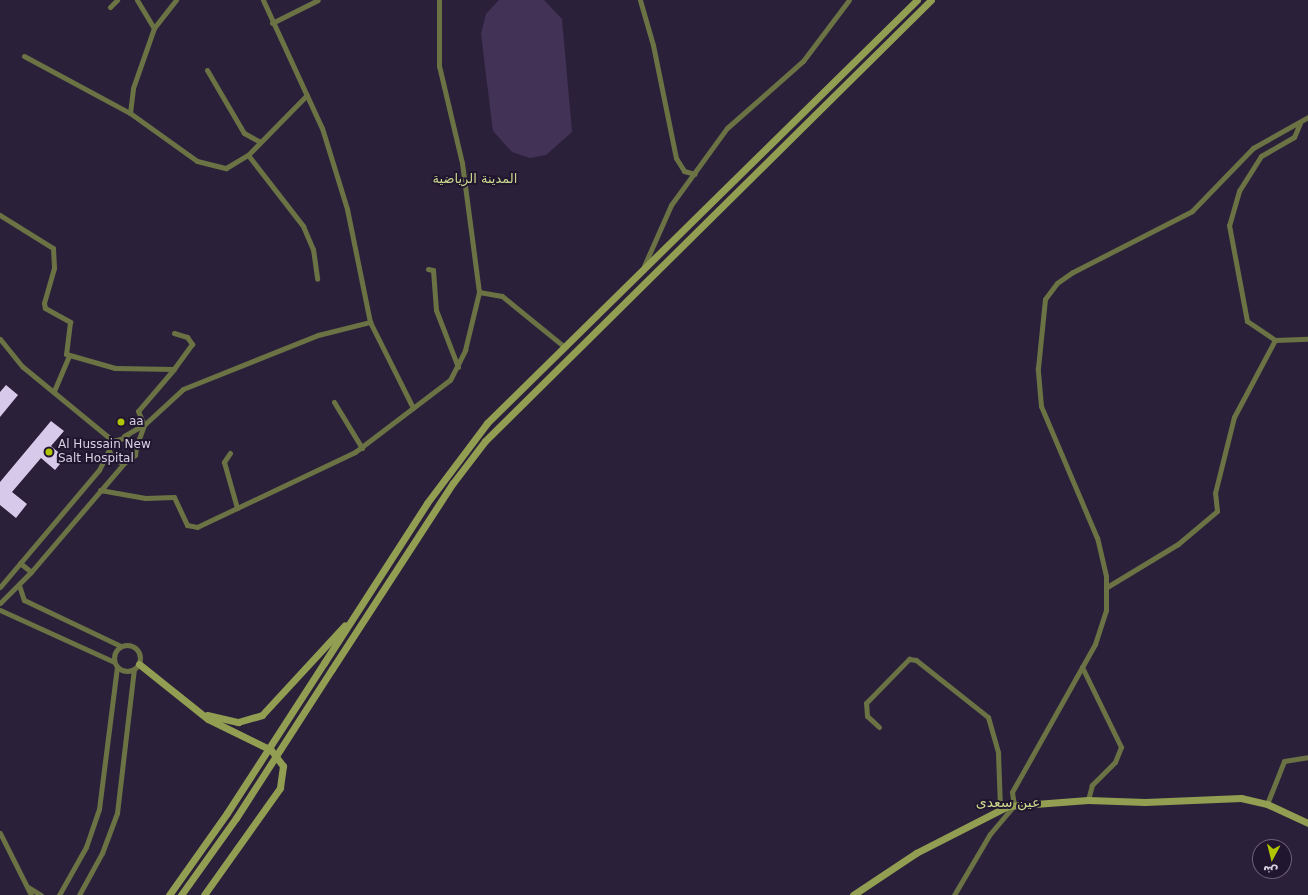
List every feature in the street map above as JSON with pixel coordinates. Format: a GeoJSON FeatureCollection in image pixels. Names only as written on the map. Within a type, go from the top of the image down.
{"type":"FeatureCollection","features":[{"type":"Feature","properties":{"kind":"main road"},"geometry":{"type":"LineString","coordinates":[[169,895],[228,813],[461,454],[487,423],[562,345],[917,0]]}},
{"type":"Feature","properties":{"kind":"main road"},"geometry":{"type":"LineString","coordinates":[[181,895],[236,818],[452,483],[485,441],[931,0]]}},
{"type":"Feature","properties":{"kind":"main road"},"geometry":{"type":"LineString","coordinates":[[199,713],[238,722],[262,715],[362,605]]}},
{"type":"Feature","properties":{"kind":"main road"},"geometry":{"type":"LineString","coordinates":[[136,667],[199,713],[271,750],[280,760],[284,772],[277,792],[204,895]]}},
{"type":"Feature","properties":{"kind":"main road"},"geometry":{"type":"LineString","coordinates":[[853,895],[916,853],[1000,808],[1014,805],[1088,800],[1145,802],[1241,798],[1268,804],[1308,823]]}},
{"type":"Feature","properties":{"kind":"street"},"geometry":{"type":"LineString","coordinates":[[110,7],[117,0]]}},
{"type":"Feature","properties":{"kind":"street"},"geometry":{"type":"LineString","coordinates":[[137,0],[154,28]]}},
{"type":"Feature","properties":{"kind":"street"},"geometry":{"type":"LineString","coordinates":[[130,113],[134,88],[154,28],[176,0]]}},
{"type":"Feature","properties":{"kind":"street"},"geometry":{"type":"LineString","coordinates":[[263,0],[272,23],[322,128],[344,196],[370,322],[413,408]]}},
{"type":"Feature","properties":{"kind":"street"},"geometry":{"type":"LineString","coordinates":[[272,23],[318,0]]}},
{"type":"Feature","properties":{"kind":"street"},"geometry":{"type":"LineString","coordinates":[[100,490],[137,498],[174,497],[185,523],[191,527],[237,508],[362,448],[413,408],[441,389],[458,367],[479,292],[462,162],[439,66],[439,0]]}},
{"type":"Feature","properties":{"kind":"street"},"geometry":{"type":"LineString","coordinates":[[640,0],[653,45],[676,158],[684,171],[695,174]]}},
{"type":"Feature","properties":{"kind":"street"},"geometry":{"type":"LineString","coordinates":[[644,266],[660,226],[736,117],[803,60],[848,0]]}},
{"type":"Feature","properties":{"kind":"street"},"geometry":{"type":"LineString","coordinates":[[24,56],[130,113],[170,144],[207,165],[231,167],[248,155],[306,95]]}},
{"type":"Feature","properties":{"kind":"street"},"geometry":{"type":"LineString","coordinates":[[207,70],[244,133],[260,142]]}},
{"type":"Feature","properties":{"kind":"street"},"geometry":{"type":"LineString","coordinates":[[954,895],[990,834],[1014,805],[1012,792],[1082,667],[1102,626],[1107,587],[1097,538],[1041,406],[1038,368],[1045,299],[1057,283],[1073,272],[1192,211],[1253,148],[1300,123],[1308,116]]}},
{"type":"Feature","properties":{"kind":"street"},"geometry":{"type":"LineString","coordinates":[[1300,123],[1294,137],[1261,156],[1239,191],[1229,219],[1247,321],[1275,340],[1308,339]]}},
{"type":"Feature","properties":{"kind":"street"},"geometry":{"type":"LineString","coordinates":[[248,155],[303,226],[313,249],[317,279]]}},
{"type":"Feature","properties":{"kind":"street"},"geometry":{"type":"LineString","coordinates":[[0,215],[53,248],[54,268],[44,303],[45,308],[70,322],[64,352],[69,356],[115,368],[174,369]]}},
{"type":"Feature","properties":{"kind":"street"},"geometry":{"type":"LineString","coordinates":[[428,269],[433,270],[436,310],[458,367]]}},
{"type":"Feature","properties":{"kind":"street"},"geometry":{"type":"LineString","coordinates":[[479,292],[502,296],[562,345]]}},
{"type":"Feature","properties":{"kind":"street"},"geometry":{"type":"LineString","coordinates":[[0,587],[99,470],[113,440],[144,424],[173,396],[188,386],[318,335],[370,322]]}},
{"type":"Feature","properties":{"kind":"street"},"geometry":{"type":"LineString","coordinates":[[144,424],[138,417],[139,409],[174,369],[192,344],[187,337],[174,332]]}},
{"type":"Feature","properties":{"kind":"street"},"geometry":{"type":"LineString","coordinates":[[0,339],[23,367],[113,440]]}},
{"type":"Feature","properties":{"kind":"street"},"geometry":{"type":"LineString","coordinates":[[1107,587],[1178,544],[1218,511],[1215,493],[1234,417],[1275,340]]}},
{"type":"Feature","properties":{"kind":"street"},"geometry":{"type":"LineString","coordinates":[[54,391],[69,356]]}},
{"type":"Feature","properties":{"kind":"street"},"geometry":{"type":"LineString","coordinates":[[334,402],[362,448]]}},
{"type":"Feature","properties":{"kind":"street"},"geometry":{"type":"LineString","coordinates":[[0,603],[31,572],[124,463],[135,456],[136,447],[144,424]]}},
{"type":"Feature","properties":{"kind":"street"},"geometry":{"type":"LineString","coordinates":[[123,436],[131,439],[136,447]]}},
{"type":"Feature","properties":{"kind":"street"},"geometry":{"type":"LineString","coordinates":[[109,451],[114,460],[124,463]]}},
{"type":"Feature","properties":{"kind":"street"},"geometry":{"type":"LineString","coordinates":[[230,453],[224,462],[237,508]]}},
{"type":"Feature","properties":{"kind":"street"},"geometry":{"type":"LineString","coordinates":[[20,563],[31,572]]}},
{"type":"Feature","properties":{"kind":"street"},"geometry":{"type":"LineString","coordinates":[[19,585],[24,600],[121,646],[130,645],[138,651],[117,813],[102,853],[79,895]]}},
{"type":"Feature","properties":{"kind":"street"},"geometry":{"type":"LineString","coordinates":[[0,610],[114,662]]}},
{"type":"Feature","properties":{"kind":"street"},"geometry":{"type":"LineString","coordinates":[[121,646],[114,654],[114,662],[117,667],[125,672],[136,667]]}},
{"type":"Feature","properties":{"kind":"street"},"geometry":{"type":"LineString","coordinates":[[879,727],[867,716],[866,703],[909,659],[916,660],[988,717],[998,753],[1000,808]]}},
{"type":"Feature","properties":{"kind":"street"},"geometry":{"type":"LineString","coordinates":[[59,894],[86,847],[99,809],[117,667]]}},
{"type":"Feature","properties":{"kind":"street"},"geometry":{"type":"LineString","coordinates":[[1082,667],[1120,747],[1115,762],[1092,784],[1088,800]]}},
{"type":"Feature","properties":{"kind":"street"},"geometry":{"type":"LineString","coordinates":[[1268,804],[1284,761],[1308,757]]}},
{"type":"Feature","properties":{"kind":"street"},"geometry":{"type":"LineString","coordinates":[[0,833],[28,886],[31,895]]}},
{"type":"Feature","properties":{"kind":"street"},"geometry":{"type":"LineString","coordinates":[[28,886],[41,895]]}},
{"type":"Feature","properties":{"kind":"shaded area"},"geometry":{"type":"Polygon","coordinates":[[[499,0],[544,0],[562,19],[572,132],[546,155],[530,158],[512,152],[493,131],[481,34],[486,14],[499,0]]]}},
{"type":"Feature","properties":{"kind":"building"},"geometry":{"type":"Polygon","coordinates":[[[6,385],[18,395],[0,417],[0,392],[6,385]]]}},
{"type":"Feature","properties":{"kind":"building"},"geometry":{"type":"Polygon","coordinates":[[[51,421],[64,431],[51,446],[65,458],[55,470],[41,458],[12,492],[27,504],[16,518],[0,505],[0,482],[51,421]]]}},
{"type":"Feature","properties":{"kind":"place","name":"aa"},"geometry":{"type":"Point","coordinates":[121,422]}},
{"type":"Feature","properties":{"kind":"place","name":"Al Hussain New Salt Hospital"},"geometry":{"type":"Point","coordinates":[49,452]}},
{"type":"Feature","properties":{"kind":"district","name":"المدينة الرياضية"},"geometry":{"type":"Point","coordinates":[475,179]}},
{"type":"Feature","properties":{"kind":"district","name":"عين سعدى"},"geometry":{"type":"Point","coordinates":[1008,802]}}]}
